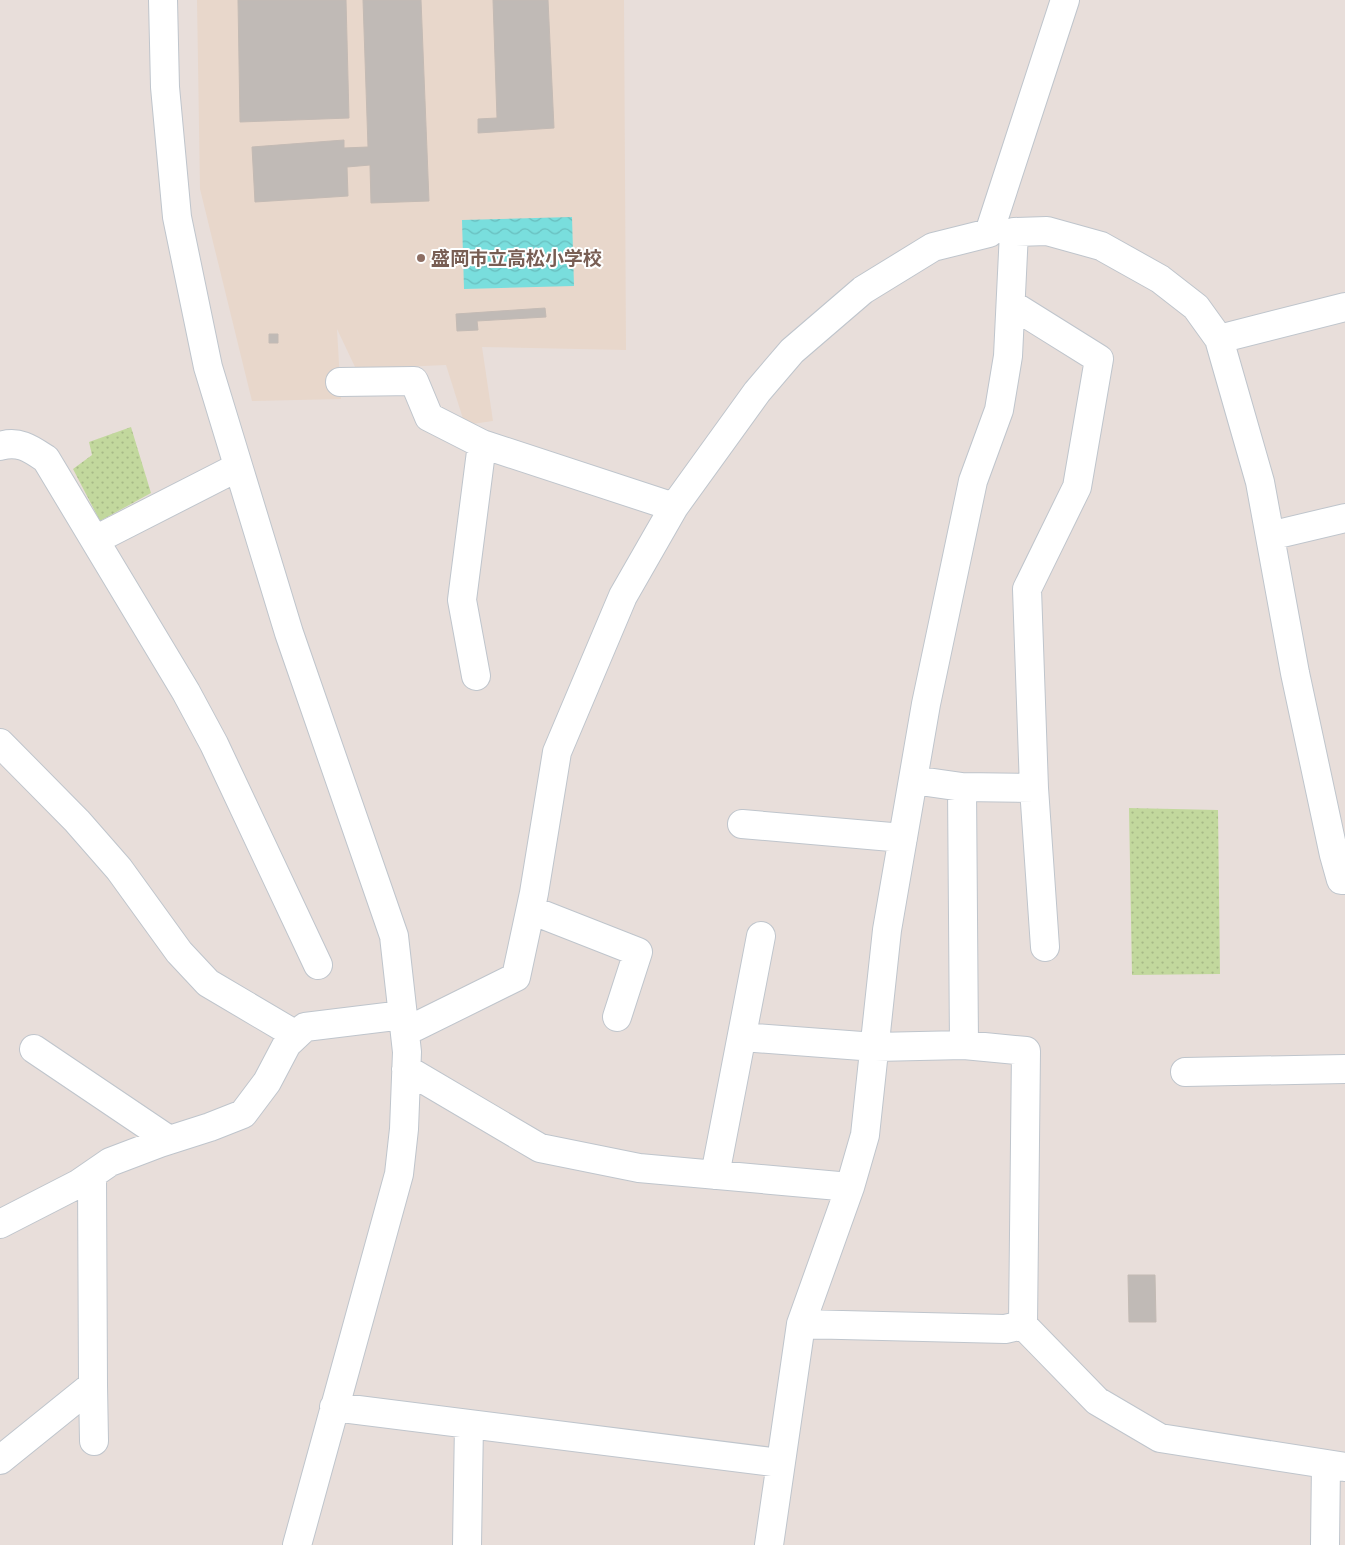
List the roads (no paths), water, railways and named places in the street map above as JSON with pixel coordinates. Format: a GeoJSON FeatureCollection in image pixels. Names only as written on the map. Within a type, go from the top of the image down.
{"type":"FeatureCollection","features":[{"type":"Feature","properties":{"kind":"street"},"geometry":{"type":"LineString","coordinates":[[163,0],[165,87],[177,218],[208,367],[289,633],[394,936],[409,1021],[404,1129],[399,1174],[296,1545]]}},
{"type":"Feature","properties":{"kind":"street"},"geometry":{"type":"LineString","coordinates":[[0,1224],[78,1184],[110,1162],[243,1114],[267,1082],[286,1044],[305,1027],[409,1021],[516,977],[531,910],[557,752],[623,596],[674,507],[757,392],[792,351],[862,290],[933,248],[989,233],[1065,0]]}},
{"type":"Feature","properties":{"kind":"street"},"geometry":{"type":"LineString","coordinates":[[769,1545],[801,1324],[850,1187],[866,1135],[887,930],[926,704],[973,482],[999,410],[1008,356],[1014,232],[1047,232],[1101,246],[1160,279],[1196,307],[1218,339],[1260,482],[1295,673],[1332,845],[1341,880],[1345,880]]}},
{"type":"Feature","properties":{"kind":"street"},"geometry":{"type":"LineString","coordinates":[[1011,304],[1099,359],[1077,487],[1027,589],[1034,788],[1045,947]]}},
{"type":"Feature","properties":{"kind":"street"},"geometry":{"type":"LineString","coordinates":[[1218,339],[1345,307]]}},
{"type":"Feature","properties":{"kind":"street"},"geometry":{"type":"LineString","coordinates":[[340,382],[414,381],[428,417],[482,444],[674,507]]}},
{"type":"Feature","properties":{"kind":"street"},"geometry":{"type":"LineString","coordinates":[[0,446],[5,444],[25,445],[46,459],[186,692],[214,744],[318,965]]}},
{"type":"Feature","properties":{"kind":"street"},"geometry":{"type":"LineString","coordinates":[[476,676],[462,600],[482,444]]}},
{"type":"Feature","properties":{"kind":"street"},"geometry":{"type":"LineString","coordinates":[[95,540],[238,467]]}},
{"type":"Feature","properties":{"kind":"street"},"geometry":{"type":"LineString","coordinates":[[1270,536],[1345,518]]}},
{"type":"Feature","properties":{"kind":"street"},"geometry":{"type":"LineString","coordinates":[[0,743],[76,820],[119,868],[179,952],[208,984],[296,1035]]}},
{"type":"Feature","properties":{"kind":"street"},"geometry":{"type":"LineString","coordinates":[[913,780],[962,787],[1034,788]]}},
{"type":"Feature","properties":{"kind":"street"},"geometry":{"type":"LineString","coordinates":[[962,787],[964,1045]]}},
{"type":"Feature","properties":{"kind":"street"},"geometry":{"type":"LineString","coordinates":[[742,824],[903,838]]}},
{"type":"Feature","properties":{"kind":"street"},"geometry":{"type":"LineString","coordinates":[[531,910],[638,952],[617,1017]]}},
{"type":"Feature","properties":{"kind":"street"},"geometry":{"type":"LineString","coordinates":[[715,1175],[761,936]]}},
{"type":"Feature","properties":{"kind":"street"},"geometry":{"type":"LineString","coordinates":[[742,1037],[875,1047],[964,1045],[1026,1051],[1023,1325],[1097,1401],[1160,1438],[1336,1466],[1325,1545]]}},
{"type":"Feature","properties":{"kind":"street"},"geometry":{"type":"LineString","coordinates":[[34,1049],[169,1140]]}},
{"type":"Feature","properties":{"kind":"street"},"geometry":{"type":"LineString","coordinates":[[406,1068],[540,1148],[639,1168],[850,1187]]}},
{"type":"Feature","properties":{"kind":"street"},"geometry":{"type":"LineString","coordinates":[[1185,1072],[1345,1069]]}},
{"type":"Feature","properties":{"kind":"street"},"geometry":{"type":"LineString","coordinates":[[92,1174],[94,1441]]}},
{"type":"Feature","properties":{"kind":"street"},"geometry":{"type":"LineString","coordinates":[[801,1324],[1005,1329],[1023,1325]]}},
{"type":"Feature","properties":{"kind":"street"},"geometry":{"type":"LineString","coordinates":[[0,1460],[93,1385]]}},
{"type":"Feature","properties":{"kind":"street"},"geometry":{"type":"LineString","coordinates":[[334,1408],[780,1463]]}},
{"type":"Feature","properties":{"kind":"street"},"geometry":{"type":"LineString","coordinates":[[467,1545],[468,1424]]}},
{"type":"Feature","properties":{"kind":"water"},"geometry":{"type":"Polygon","coordinates":[[[572,217],[574,286],[464,289],[462,220],[572,217]]]}},
{"type":"Feature","properties":{"kind":"place","name":"盛岡市立高松小学校"},"geometry":{"type":"Point","coordinates":[421,258]}}]}
